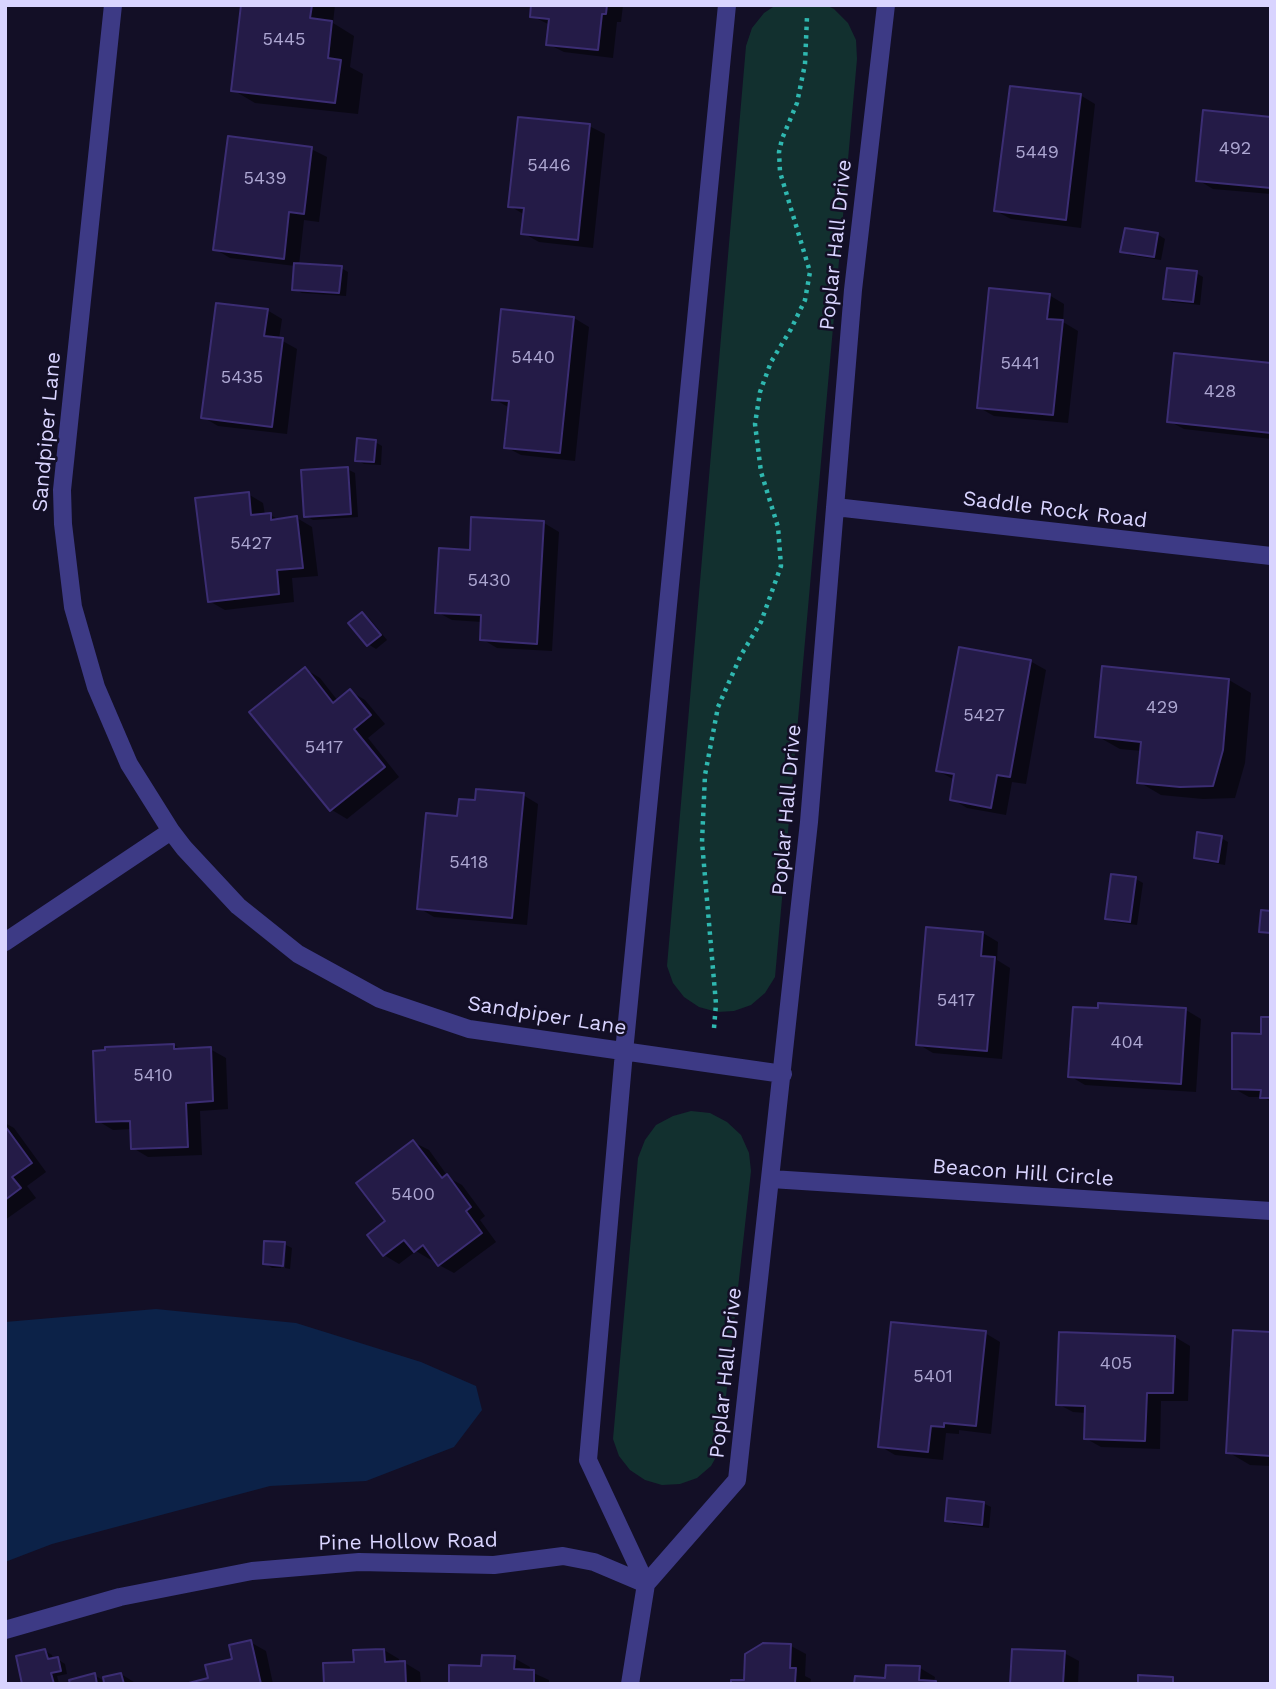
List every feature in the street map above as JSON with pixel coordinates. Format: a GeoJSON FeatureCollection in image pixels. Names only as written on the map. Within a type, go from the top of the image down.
{"type":"FeatureCollection","features":[{"type":"Feature","properties":{"kind":"street","name":"Sandpiper Lane"},"geometry":{"type":"LineString","coordinates":[[113,5],[62,490],[62,524],[73,607],[96,687],[129,764],[184,848],[238,906],[298,954],[380,999],[469,1029],[782,1074]]}},
{"type":"Feature","properties":{"kind":"street"},"geometry":{"type":"LineString","coordinates":[[631,1684],[646,1584],[588,1460],[624,1052],[727,5]]}},
{"type":"Feature","properties":{"kind":"street","name":"Poplar Hall Drive"},"geometry":{"type":"LineString","coordinates":[[646,1584],[737,1479],[809,822],[853,290],[886,5]]}},
{"type":"Feature","properties":{"kind":"street","name":"Saddle Rock Road"},"geometry":{"type":"LineString","coordinates":[[835,507],[1271,556]]}},
{"type":"Feature","properties":{"kind":"street"},"geometry":{"type":"LineString","coordinates":[[5,942],[171,831]]}},
{"type":"Feature","properties":{"kind":"street","name":"Beacon Hill Circle"},"geometry":{"type":"LineString","coordinates":[[771,1179],[1271,1211]]}},
{"type":"Feature","properties":{"kind":"street","name":"Pine Hollow Road"},"geometry":{"type":"LineString","coordinates":[[5,1630],[120,1597],[253,1570],[359,1562],[494,1565],[563,1556],[594,1562],[646,1584]]}},
{"type":"Feature","properties":{"kind":"path"},"geometry":{"type":"LineString","coordinates":[[711,1064],[716,1004],[702,842],[705,775],[718,707],[741,656],[761,622],[781,566],[778,527],[761,472],[755,424],[760,392],[771,362],[805,300],[810,272],[780,173],[779,152],[797,103],[804,64],[807,17]]}},
{"type":"Feature","properties":{"kind":"green space"},"geometry":{"type":"Polygon","coordinates":[[[776,5],[826,5],[834,9],[848,23],[856,40],[857,59],[775,977],[765,993],[751,1005],[734,1011],[717,1012],[699,1007],[684,997],[673,983],[667,966],[746,46],[752,28],[764,13],[776,5]]]}},
{"type":"Feature","properties":{"kind":"green space"},"geometry":{"type":"Polygon","coordinates":[[[691,1111],[710,1113],[727,1122],[741,1135],[749,1153],[751,1171],[720,1450],[711,1466],[697,1478],[680,1484],[662,1485],[645,1480],[630,1470],[619,1456],[613,1439],[638,1158],[645,1140],[656,1125],[691,1111]]]}},
{"type":"Feature","properties":{"kind":"water"},"geometry":{"type":"Polygon","coordinates":[[[156,1309],[296,1323],[421,1362],[476,1386],[482,1410],[454,1447],[366,1481],[270,1486],[52,1544],[5,1562],[5,1322],[156,1309]]]}},
{"type":"Feature","properties":{"kind":"building"},"geometry":{"type":"Polygon","coordinates":[[[241,5],[312,5],[310,18],[332,21],[328,58],[341,60],[335,103],[231,91],[241,5]]]}},
{"type":"Feature","properties":{"kind":"building"},"geometry":{"type":"Polygon","coordinates":[[[531,5],[607,5],[606,14],[602,14],[598,50],[546,45],[549,19],[530,17],[531,5]]]}},
{"type":"Feature","properties":{"kind":"building"},"geometry":{"type":"Polygon","coordinates":[[[1010,86],[1081,94],[1066,220],[994,211],[1010,86]]]}},
{"type":"Feature","properties":{"kind":"building"},"geometry":{"type":"Polygon","coordinates":[[[1203,110],[1271,117],[1271,188],[1196,181],[1203,110]]]}},
{"type":"Feature","properties":{"kind":"building"},"geometry":{"type":"Polygon","coordinates":[[[518,117],[590,124],[578,240],[521,234],[524,208],[508,207],[518,117]]]}},
{"type":"Feature","properties":{"kind":"building"},"geometry":{"type":"Polygon","coordinates":[[[228,136],[312,147],[304,214],[289,212],[284,259],[213,250],[228,136]]]}},
{"type":"Feature","properties":{"kind":"building"},"geometry":{"type":"Polygon","coordinates":[[[1125,228],[1158,233],[1154,257],[1120,252],[1125,228]]]}},
{"type":"Feature","properties":{"kind":"building"},"geometry":{"type":"Polygon","coordinates":[[[294,263],[342,266],[339,293],[292,290],[294,263]]]}},
{"type":"Feature","properties":{"kind":"building"},"geometry":{"type":"Polygon","coordinates":[[[1167,268],[1197,271],[1193,302],[1163,299],[1167,268]]]}},
{"type":"Feature","properties":{"kind":"building"},"geometry":{"type":"Polygon","coordinates":[[[989,288],[1050,294],[1047,319],[1063,320],[1053,415],[977,408],[989,288]]]}},
{"type":"Feature","properties":{"kind":"building"},"geometry":{"type":"Polygon","coordinates":[[[216,303],[268,309],[264,336],[283,338],[272,427],[201,418],[216,303]]]}},
{"type":"Feature","properties":{"kind":"building"},"geometry":{"type":"Polygon","coordinates":[[[501,309],[574,317],[560,453],[504,448],[509,401],[492,400],[501,309]]]}},
{"type":"Feature","properties":{"kind":"building"},"geometry":{"type":"Polygon","coordinates":[[[1174,353],[1271,363],[1271,433],[1167,422],[1174,353]]]}},
{"type":"Feature","properties":{"kind":"building"},"geometry":{"type":"Polygon","coordinates":[[[357,438],[376,440],[374,462],[355,461],[357,438]]]}},
{"type":"Feature","properties":{"kind":"building"},"geometry":{"type":"Polygon","coordinates":[[[348,467],[351,514],[304,517],[301,470],[348,467]]]}},
{"type":"Feature","properties":{"kind":"building"},"geometry":{"type":"Polygon","coordinates":[[[249,492],[251,515],[271,513],[271,520],[297,516],[303,568],[277,570],[279,594],[208,602],[195,498],[249,492]]]}},
{"type":"Feature","properties":{"kind":"building"},"geometry":{"type":"Polygon","coordinates":[[[471,517],[544,521],[537,644],[480,640],[481,615],[435,613],[439,548],[470,550],[471,517]]]}},
{"type":"Feature","properties":{"kind":"building"},"geometry":{"type":"Polygon","coordinates":[[[362,612],[381,635],[367,646],[348,623],[362,612]]]}},
{"type":"Feature","properties":{"kind":"building"},"geometry":{"type":"Polygon","coordinates":[[[959,647],[1031,660],[1010,777],[997,775],[991,808],[950,800],[954,774],[936,771],[959,647]]]}},
{"type":"Feature","properties":{"kind":"building"},"geometry":{"type":"Polygon","coordinates":[[[1102,666],[1229,679],[1223,750],[1213,786],[1180,787],[1137,783],[1141,742],[1095,737],[1102,666]]]}},
{"type":"Feature","properties":{"kind":"building"},"geometry":{"type":"Polygon","coordinates":[[[305,667],[333,703],[350,689],[371,715],[354,729],[385,767],[330,811],[249,712],[305,667]]]}},
{"type":"Feature","properties":{"kind":"building"},"geometry":{"type":"Polygon","coordinates":[[[476,789],[524,793],[512,918],[417,909],[426,813],[457,816],[459,799],[475,800],[476,789]]]}},
{"type":"Feature","properties":{"kind":"building"},"geometry":{"type":"Polygon","coordinates":[[[1197,832],[1222,836],[1218,862],[1194,858],[1197,832]]]}},
{"type":"Feature","properties":{"kind":"building"},"geometry":{"type":"Polygon","coordinates":[[[1111,874],[1136,877],[1130,922],[1105,919],[1111,874]]]}},
{"type":"Feature","properties":{"kind":"building"},"geometry":{"type":"Polygon","coordinates":[[[1261,910],[1271,911],[1271,933],[1259,932],[1261,910]]]}},
{"type":"Feature","properties":{"kind":"building"},"geometry":{"type":"Polygon","coordinates":[[[926,927],[983,932],[981,956],[995,957],[987,1051],[916,1045],[926,927]]]}},
{"type":"Feature","properties":{"kind":"building"},"geometry":{"type":"Polygon","coordinates":[[[1098,1003],[1186,1008],[1181,1084],[1068,1077],[1073,1007],[1098,1008],[1098,1003]]]}},
{"type":"Feature","properties":{"kind":"building"},"geometry":{"type":"Polygon","coordinates":[[[1261,1017],[1271,1017],[1271,1098],[1260,1098],[1261,1090],[1232,1089],[1232,1033],[1261,1034],[1261,1017]]]}},
{"type":"Feature","properties":{"kind":"building"},"geometry":{"type":"Polygon","coordinates":[[[174,1044],[174,1049],[211,1047],[213,1101],[186,1103],[188,1147],[131,1149],[130,1121],[96,1122],[93,1051],[105,1050],[105,1047],[174,1044]]]}},
{"type":"Feature","properties":{"kind":"building"},"geometry":{"type":"Polygon","coordinates":[[[5,1126],[32,1163],[12,1177],[21,1188],[5,1200],[5,1126]]]}},
{"type":"Feature","properties":{"kind":"building"},"geometry":{"type":"Polygon","coordinates":[[[413,1140],[442,1178],[447,1174],[471,1207],[466,1211],[482,1233],[438,1266],[423,1245],[414,1252],[404,1240],[383,1256],[367,1235],[385,1221],[356,1183],[413,1140]]]}},
{"type":"Feature","properties":{"kind":"building"},"geometry":{"type":"Polygon","coordinates":[[[264,1241],[285,1242],[283,1266],[263,1264],[264,1241]]]}},
{"type":"Feature","properties":{"kind":"building"},"geometry":{"type":"Polygon","coordinates":[[[891,1322],[986,1331],[976,1426],[944,1423],[944,1427],[931,1426],[928,1452],[878,1447],[891,1322]]]}},
{"type":"Feature","properties":{"kind":"building"},"geometry":{"type":"Polygon","coordinates":[[[1233,1330],[1271,1332],[1271,1456],[1226,1453],[1233,1330]]]}},
{"type":"Feature","properties":{"kind":"building"},"geometry":{"type":"Polygon","coordinates":[[[1059,1332],[1175,1336],[1173,1393],[1147,1393],[1145,1441],[1084,1439],[1085,1406],[1056,1405],[1059,1332]]]}},
{"type":"Feature","properties":{"kind":"building"},"geometry":{"type":"Polygon","coordinates":[[[947,1498],[984,1502],[982,1525],[945,1521],[947,1498]]]}},
{"type":"Feature","properties":{"kind":"building"},"geometry":{"type":"Polygon","coordinates":[[[251,1640],[261,1684],[185,1684],[208,1678],[205,1665],[232,1659],[229,1645],[251,1640]]]}},
{"type":"Feature","properties":{"kind":"building"},"geometry":{"type":"Polygon","coordinates":[[[763,1643],[791,1644],[790,1668],[796,1668],[795,1683],[813,1684],[731,1684],[731,1680],[744,1680],[745,1654],[763,1643]]]}},
{"type":"Feature","properties":{"kind":"building"},"geometry":{"type":"Polygon","coordinates":[[[45,1649],[48,1659],[58,1657],[61,1671],[51,1673],[54,1684],[22,1684],[16,1656],[45,1649]]]}},
{"type":"Feature","properties":{"kind":"building"},"geometry":{"type":"Polygon","coordinates":[[[384,1649],[385,1662],[405,1661],[406,1684],[324,1684],[323,1663],[354,1662],[353,1650],[384,1649]]]}},
{"type":"Feature","properties":{"kind":"building"},"geometry":{"type":"Polygon","coordinates":[[[1012,1649],[1065,1651],[1063,1684],[1010,1684],[1012,1649]]]}},
{"type":"Feature","properties":{"kind":"building"},"geometry":{"type":"Polygon","coordinates":[[[482,1655],[515,1656],[514,1669],[534,1670],[534,1684],[449,1684],[449,1665],[481,1666],[482,1655]]]}},
{"type":"Feature","properties":{"kind":"building"},"geometry":{"type":"Polygon","coordinates":[[[886,1665],[920,1666],[919,1680],[936,1681],[936,1684],[854,1684],[855,1676],[885,1678],[886,1665]]]}},
{"type":"Feature","properties":{"kind":"building"},"geometry":{"type":"Polygon","coordinates":[[[95,1673],[97,1684],[70,1684],[69,1680],[95,1673]]]}},
{"type":"Feature","properties":{"kind":"building"},"geometry":{"type":"Polygon","coordinates":[[[121,1673],[124,1684],[102,1684],[103,1677],[121,1673]]]}},
{"type":"Feature","properties":{"kind":"building"},"geometry":{"type":"Polygon","coordinates":[[[1138,1675],[1173,1677],[1173,1684],[1138,1684],[1138,1675]]]}}]}
